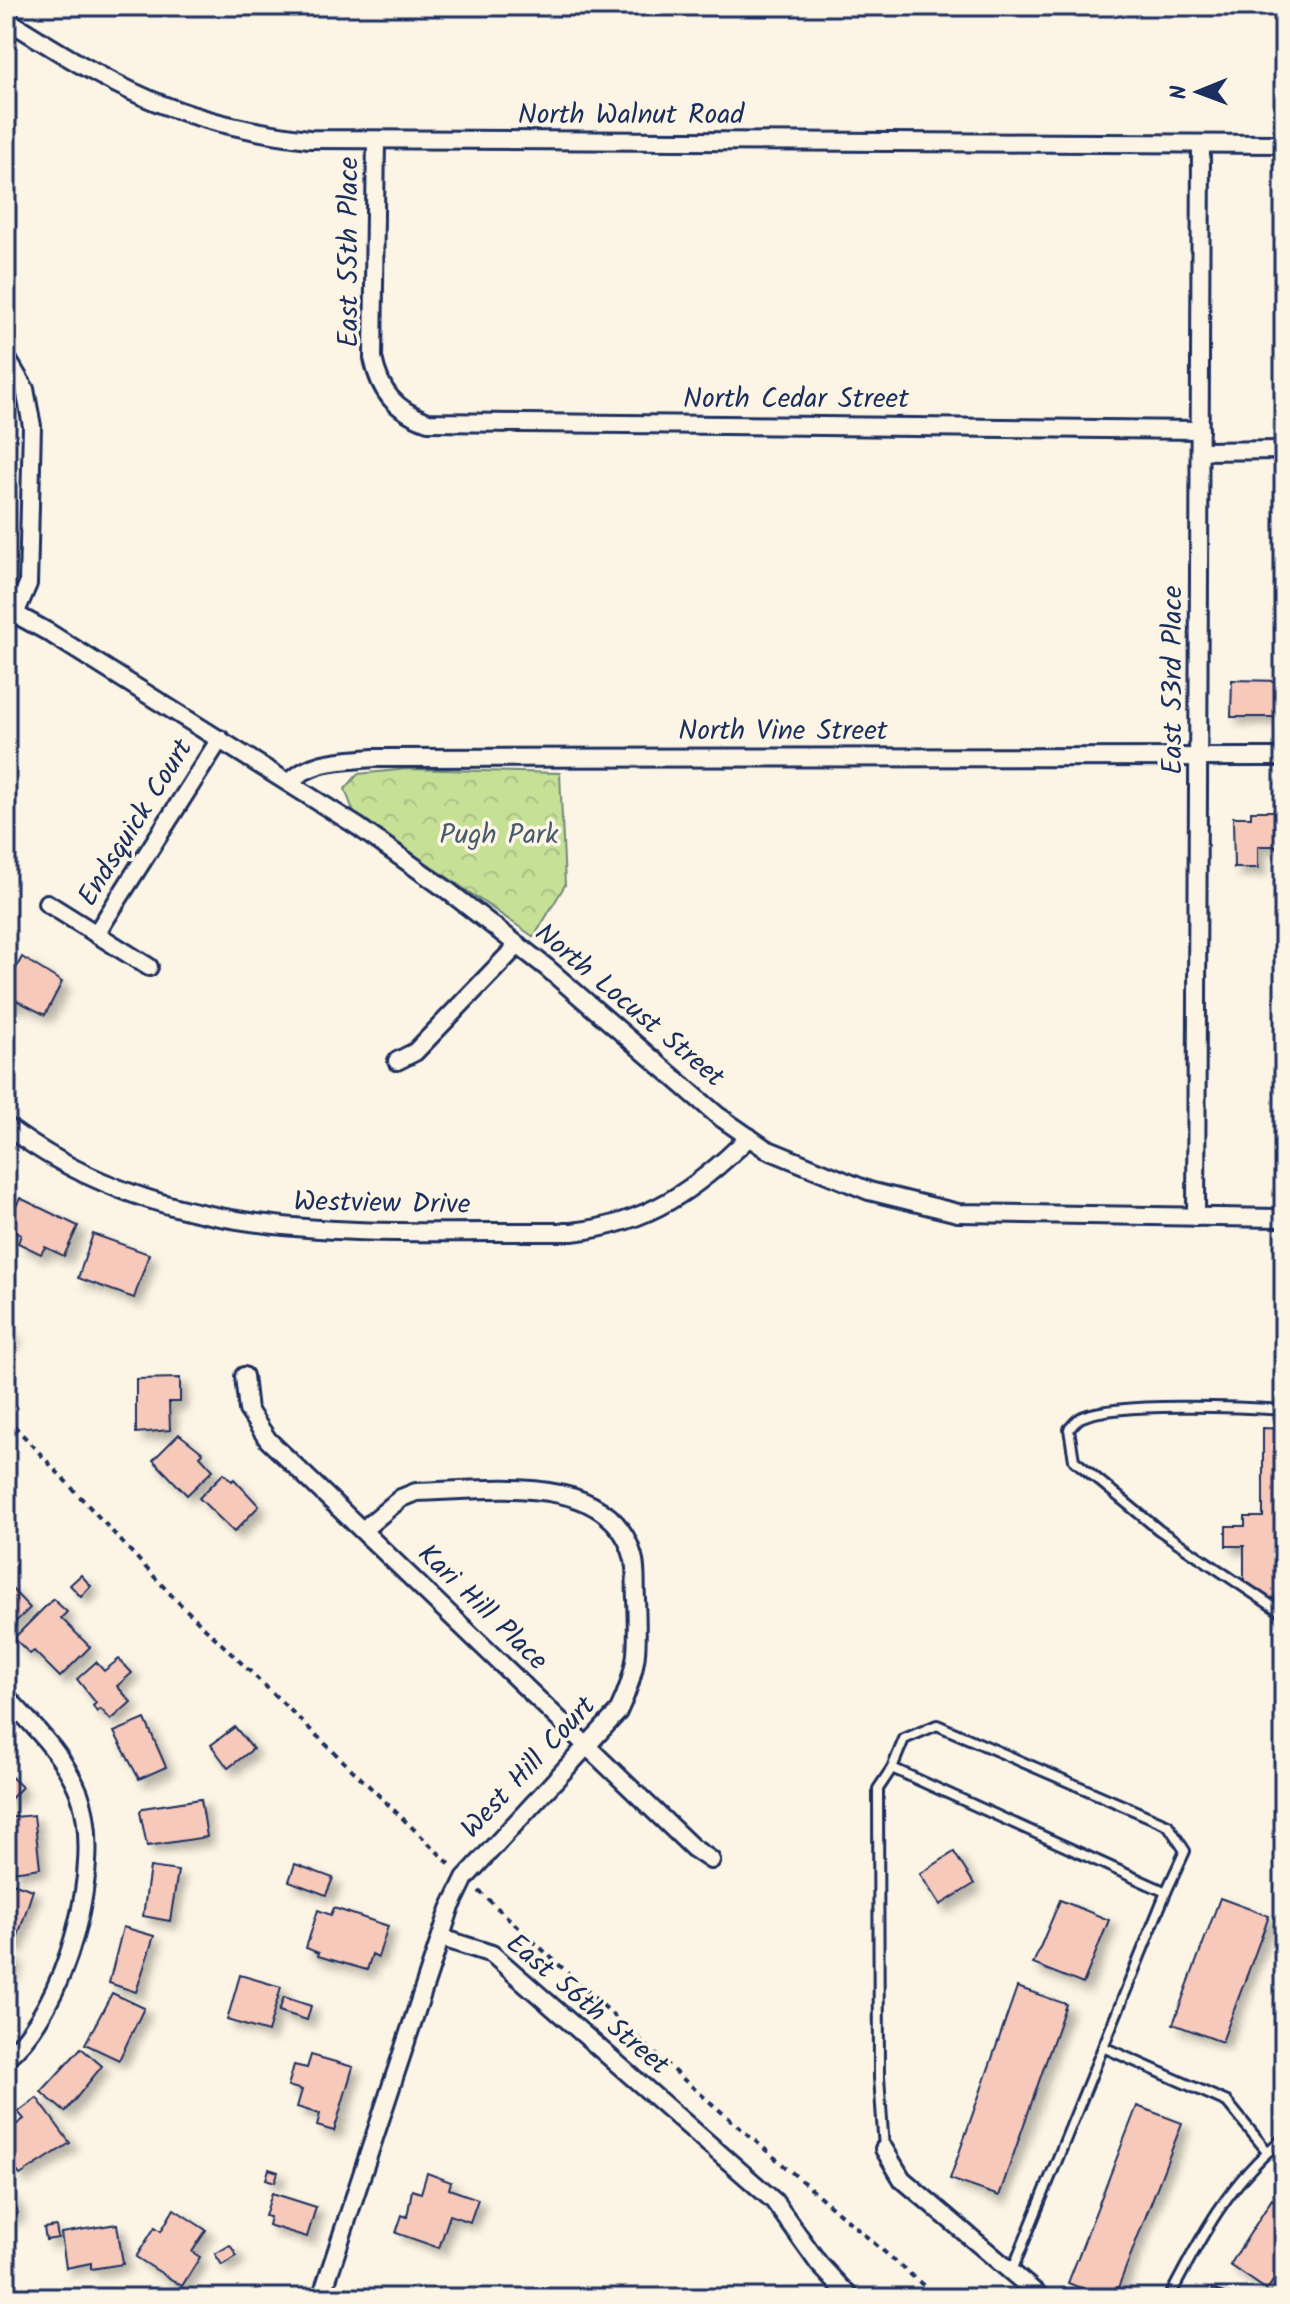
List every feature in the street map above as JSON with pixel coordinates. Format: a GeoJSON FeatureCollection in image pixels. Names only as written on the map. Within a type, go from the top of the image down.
{"type":"FeatureCollection","features":[{"type":"Feature","properties":{"kind":"street","name":"North Walnut Road"},"geometry":{"type":"LineString","coordinates":[[6,19],[124,91],[203,121],[309,139],[1284,144]]}},
{"type":"Feature","properties":{"kind":"street","name":"East 55th Place"},"geometry":{"type":"LineString","coordinates":[[376,140],[373,358],[378,379],[397,406]]}},
{"type":"Feature","properties":{"kind":"street","name":"East 53rd Place"},"geometry":{"type":"LineString","coordinates":[[1196,1217],[1201,144]]}},
{"type":"Feature","properties":{"kind":"street"},"geometry":{"type":"LineString","coordinates":[[6,357],[25,389],[32,426],[28,584],[11,612]]}},
{"type":"Feature","properties":{"kind":"street","name":"North Cedar Street"},"geometry":{"type":"LineString","coordinates":[[397,406],[428,422],[447,424],[1200,430]]}},
{"type":"Feature","properties":{"kind":"street"},"geometry":{"type":"LineString","coordinates":[[1200,451],[1284,450]]}},
{"type":"Feature","properties":{"kind":"street","name":"North Locust Street"},"geometry":{"type":"LineString","coordinates":[[11,612],[220,739],[434,880],[518,945],[717,1115],[749,1137],[806,1167],[869,1191],[945,1210],[981,1214],[1284,1218]]}},
{"type":"Feature","properties":{"kind":"street","name":"Endsquick Court"},"geometry":{"type":"LineString","coordinates":[[96,934],[220,739]]}},
{"type":"Feature","properties":{"kind":"street","name":"North Vine Street"},"geometry":{"type":"LineString","coordinates":[[289,783],[304,769],[315,765],[374,758],[1284,757]]}},
{"type":"Feature","properties":{"kind":"street","name":"Endsquick Court"},"geometry":{"type":"LineString","coordinates":[[47,903],[149,967]]}},
{"type":"Feature","properties":{"kind":"street"},"geometry":{"type":"LineString","coordinates":[[397,1061],[415,1052],[518,945]]}},
{"type":"Feature","properties":{"kind":"street","name":"Westview Drive"},"geometry":{"type":"LineString","coordinates":[[6,1126],[64,1162],[119,1188],[214,1217],[288,1229],[572,1232],[601,1229],[671,1203],[715,1171],[749,1137]]}},
{"type":"Feature","properties":{"kind":"street","name":"Kari Hill Place"},"geometry":{"type":"LineString","coordinates":[[244,1376],[248,1410],[255,1423],[693,1848],[711,1860]]}},
{"type":"Feature","properties":{"kind":"street","name":"West Hill Court"},"geometry":{"type":"LineString","coordinates":[[364,1529],[401,1498],[416,1492],[539,1490],[565,1494],[594,1505],[619,1526],[634,1557],[638,1644],[634,1678],[618,1712],[465,1878],[442,1938]]}},
{"type":"Feature","properties":{"kind":"street"},"geometry":{"type":"LineString","coordinates":[[6,1696],[56,1752],[72,1778],[83,1804],[89,1864],[79,1914],[50,2001],[38,2023],[6,2058]]}},
{"type":"Feature","properties":{"kind":"street"},"geometry":{"type":"LineString","coordinates":[[321,2298],[442,1938]]}},
{"type":"Feature","properties":{"kind":"street","name":"East 56th Street"},"geometry":{"type":"LineString","coordinates":[[442,1938],[492,1954],[762,2190],[774,2201],[819,2264],[851,2298]]}},
{"type":"Feature","properties":{"kind":"street"},"geometry":{"type":"LineString","coordinates":[[884,2149],[902,2179],[1042,2298]]}},
{"type":"Feature","properties":{"kind":"lane"},"geometry":{"type":"LineString","coordinates":[[1284,1410],[1242,1407],[1102,1411],[1079,1417],[1069,1429],[1074,1460],[1159,1530],[1284,1614]]}},
{"type":"Feature","properties":{"kind":"lane"},"geometry":{"type":"LineString","coordinates":[[884,2149],[879,2077],[878,1789],[892,1768],[904,1739],[937,1725],[1168,1825],[1185,1851],[1012,2272]]}},
{"type":"Feature","properties":{"kind":"lane"},"geometry":{"type":"LineString","coordinates":[[892,1768],[1166,1892]]}},
{"type":"Feature","properties":{"kind":"lane"},"geometry":{"type":"LineString","coordinates":[[1103,2047],[1227,2102],[1267,2151]]}},
{"type":"Feature","properties":{"kind":"lane"},"geometry":{"type":"LineString","coordinates":[[1169,2298],[1210,2219],[1267,2151],[1284,2138]]}},
{"type":"Feature","properties":{"kind":"path"},"geometry":{"type":"LineString","coordinates":[[6,1417],[175,1599],[465,1878],[675,2072],[938,2298]]}},
{"type":"Feature","properties":{"kind":"green space","name":"Pugh Park"},"geometry":{"type":"Polygon","coordinates":[[[408,769],[560,773],[565,885],[534,937],[354,813],[345,789],[358,774],[408,769]]]}},
{"type":"Feature","properties":{"kind":"building"},"geometry":{"type":"Polygon","coordinates":[[[1232,680],[1284,681],[1284,717],[1231,717],[1232,680]]]}},
{"type":"Feature","properties":{"kind":"building"},"geometry":{"type":"Polygon","coordinates":[[[1251,811],[1275,811],[1275,816],[1284,816],[1284,846],[1258,846],[1258,868],[1234,868],[1233,817],[1251,817],[1251,811]]]}},
{"type":"Feature","properties":{"kind":"building"},"geometry":{"type":"Polygon","coordinates":[[[22,957],[62,982],[45,1015],[16,1000],[13,1006],[6,1003],[6,987],[22,957]]]}},
{"type":"Feature","properties":{"kind":"building"},"geometry":{"type":"Polygon","coordinates":[[[20,1198],[78,1226],[64,1256],[45,1247],[41,1254],[18,1243],[21,1235],[6,1227],[20,1198]]]}},
{"type":"Feature","properties":{"kind":"building"},"geometry":{"type":"Polygon","coordinates":[[[93,1234],[149,1254],[134,1298],[78,1278],[93,1234]]]}},
{"type":"Feature","properties":{"kind":"building"},"geometry":{"type":"Polygon","coordinates":[[[6,1329],[14,1334],[8,1344],[6,1343],[6,1329]]]}},
{"type":"Feature","properties":{"kind":"building"},"geometry":{"type":"Polygon","coordinates":[[[180,1378],[180,1402],[169,1402],[170,1430],[136,1433],[136,1379],[180,1378]]]}},
{"type":"Feature","properties":{"kind":"building"},"geometry":{"type":"Polygon","coordinates":[[[1263,1428],[1284,1429],[1284,1598],[1260,1598],[1244,1582],[1244,1546],[1226,1546],[1226,1526],[1245,1526],[1245,1517],[1263,1517],[1263,1428]]]}},
{"type":"Feature","properties":{"kind":"building"},"geometry":{"type":"Polygon","coordinates":[[[179,1434],[203,1453],[200,1456],[213,1470],[187,1495],[153,1460],[179,1434]]]}},
{"type":"Feature","properties":{"kind":"building"},"geometry":{"type":"Polygon","coordinates":[[[224,1473],[232,1481],[234,1479],[259,1506],[234,1532],[199,1498],[224,1473]]]}},
{"type":"Feature","properties":{"kind":"building"},"geometry":{"type":"Polygon","coordinates":[[[81,1575],[91,1586],[81,1597],[70,1585],[81,1575]]]}},
{"type":"Feature","properties":{"kind":"building"},"geometry":{"type":"Polygon","coordinates":[[[6,1583],[30,1608],[6,1631],[6,1583]]]}},
{"type":"Feature","properties":{"kind":"building"},"geometry":{"type":"Polygon","coordinates":[[[53,1599],[67,1612],[61,1618],[90,1647],[60,1677],[34,1651],[30,1654],[14,1638],[53,1599]]]}},
{"type":"Feature","properties":{"kind":"building"},"geometry":{"type":"Polygon","coordinates":[[[119,1659],[132,1673],[117,1686],[131,1702],[111,1720],[101,1709],[97,1712],[93,1706],[96,1703],[77,1679],[96,1662],[104,1671],[119,1659]]]}},
{"type":"Feature","properties":{"kind":"building"},"geometry":{"type":"Polygon","coordinates":[[[145,1719],[166,1767],[139,1779],[114,1732],[145,1719]]]}},
{"type":"Feature","properties":{"kind":"building"},"geometry":{"type":"Polygon","coordinates":[[[235,1727],[253,1749],[228,1768],[211,1745],[235,1727]]]}},
{"type":"Feature","properties":{"kind":"building"},"geometry":{"type":"Polygon","coordinates":[[[6,1772],[22,1787],[6,1804],[6,1772]]]}},
{"type":"Feature","properties":{"kind":"building"},"geometry":{"type":"Polygon","coordinates":[[[201,1799],[207,1837],[147,1846],[140,1812],[143,1808],[201,1799]]]}},
{"type":"Feature","properties":{"kind":"building"},"geometry":{"type":"Polygon","coordinates":[[[34,1815],[40,1868],[12,1872],[6,1818],[34,1815]]]}},
{"type":"Feature","properties":{"kind":"building"},"geometry":{"type":"Polygon","coordinates":[[[954,1852],[974,1884],[940,1905],[920,1874],[954,1852]]]}},
{"type":"Feature","properties":{"kind":"building"},"geometry":{"type":"Polygon","coordinates":[[[295,1864],[333,1878],[326,1895],[289,1881],[295,1864]]]}},
{"type":"Feature","properties":{"kind":"building"},"geometry":{"type":"Polygon","coordinates":[[[150,1867],[178,1871],[170,1921],[143,1916],[150,1867]]]}},
{"type":"Feature","properties":{"kind":"building"},"geometry":{"type":"Polygon","coordinates":[[[6,1881],[33,1890],[15,1945],[6,1942],[6,1881]]]}},
{"type":"Feature","properties":{"kind":"building"},"geometry":{"type":"Polygon","coordinates":[[[1220,1898],[1269,1916],[1222,2042],[1173,2024],[1220,1898]]]}},
{"type":"Feature","properties":{"kind":"building"},"geometry":{"type":"Polygon","coordinates":[[[1060,1900],[1109,1920],[1083,1984],[1033,1964],[1060,1900]]]}},
{"type":"Feature","properties":{"kind":"building"},"geometry":{"type":"Polygon","coordinates":[[[334,1908],[388,1926],[378,1957],[372,1954],[367,1970],[318,1956],[319,1953],[306,1948],[318,1910],[331,1915],[334,1908]]]}},
{"type":"Feature","properties":{"kind":"building"},"geometry":{"type":"Polygon","coordinates":[[[123,1927],[154,1936],[136,1992],[109,1983],[123,1927]]]}},
{"type":"Feature","properties":{"kind":"building"},"geometry":{"type":"Polygon","coordinates":[[[6,1953],[16,1958],[6,1977],[6,1953]]]}},
{"type":"Feature","properties":{"kind":"building"},"geometry":{"type":"Polygon","coordinates":[[[240,1975],[281,1987],[268,2032],[227,2020],[240,1975]]]}},
{"type":"Feature","properties":{"kind":"building"},"geometry":{"type":"Polygon","coordinates":[[[1017,1987],[1066,2004],[999,2196],[950,2179],[1017,1987]]]}},
{"type":"Feature","properties":{"kind":"building"},"geometry":{"type":"Polygon","coordinates":[[[112,1993],[144,2008],[119,2060],[85,2044],[112,1993]]]}},
{"type":"Feature","properties":{"kind":"building"},"geometry":{"type":"Polygon","coordinates":[[[284,1997],[311,2006],[307,2020],[279,2011],[284,1997]]]}},
{"type":"Feature","properties":{"kind":"building"},"geometry":{"type":"Polygon","coordinates":[[[81,2048],[102,2066],[65,2112],[41,2092],[81,2048]]]}},
{"type":"Feature","properties":{"kind":"building"},"geometry":{"type":"Polygon","coordinates":[[[311,2055],[353,2067],[334,2131],[317,2126],[320,2114],[297,2107],[302,2090],[288,2086],[294,2065],[307,2068],[311,2055]]]}},
{"type":"Feature","properties":{"kind":"building"},"geometry":{"type":"Polygon","coordinates":[[[37,2098],[70,2143],[20,2175],[6,2156],[6,2132],[24,2119],[18,2112],[37,2098]]]}},
{"type":"Feature","properties":{"kind":"building"},"geometry":{"type":"Polygon","coordinates":[[[1137,2106],[1182,2123],[1114,2298],[1106,2298],[1068,2283],[1137,2106]]]}},
{"type":"Feature","properties":{"kind":"building"},"geometry":{"type":"Polygon","coordinates":[[[269,2169],[278,2172],[275,2182],[266,2179],[269,2169]]]}},
{"type":"Feature","properties":{"kind":"building"},"geometry":{"type":"Polygon","coordinates":[[[427,2173],[451,2182],[449,2189],[478,2199],[470,2222],[450,2215],[439,2248],[396,2233],[402,2215],[407,2217],[412,2190],[421,2193],[427,2173]]]}},
{"type":"Feature","properties":{"kind":"building"},"geometry":{"type":"Polygon","coordinates":[[[272,2193],[316,2207],[307,2237],[268,2225],[270,2217],[265,2216],[272,2193]]]}},
{"type":"Feature","properties":{"kind":"building"},"geometry":{"type":"Polygon","coordinates":[[[11,2194],[18,2213],[8,2217],[6,2195],[11,2194]]]}},
{"type":"Feature","properties":{"kind":"building"},"geometry":{"type":"Polygon","coordinates":[[[1272,2199],[1284,2207],[1284,2264],[1267,2290],[1230,2265],[1272,2199]]]}},
{"type":"Feature","properties":{"kind":"building"},"geometry":{"type":"Polygon","coordinates":[[[174,2209],[206,2230],[192,2252],[200,2257],[182,2286],[136,2257],[155,2227],[161,2231],[174,2209]]]}},
{"type":"Feature","properties":{"kind":"building"},"geometry":{"type":"Polygon","coordinates":[[[117,2224],[123,2264],[91,2269],[91,2263],[66,2268],[61,2233],[117,2224]]]}},
{"type":"Feature","properties":{"kind":"building"},"geometry":{"type":"Polygon","coordinates":[[[56,2226],[58,2238],[46,2240],[44,2228],[56,2226]]]}},
{"type":"Feature","properties":{"kind":"building"},"geometry":{"type":"Polygon","coordinates":[[[230,2245],[237,2256],[222,2265],[215,2254],[230,2245]]]}},
{"type":"Feature","properties":{"kind":"building"},"geometry":{"type":"Polygon","coordinates":[[[1213,2289],[1238,2298],[1210,2298],[1213,2289]]]}}]}
